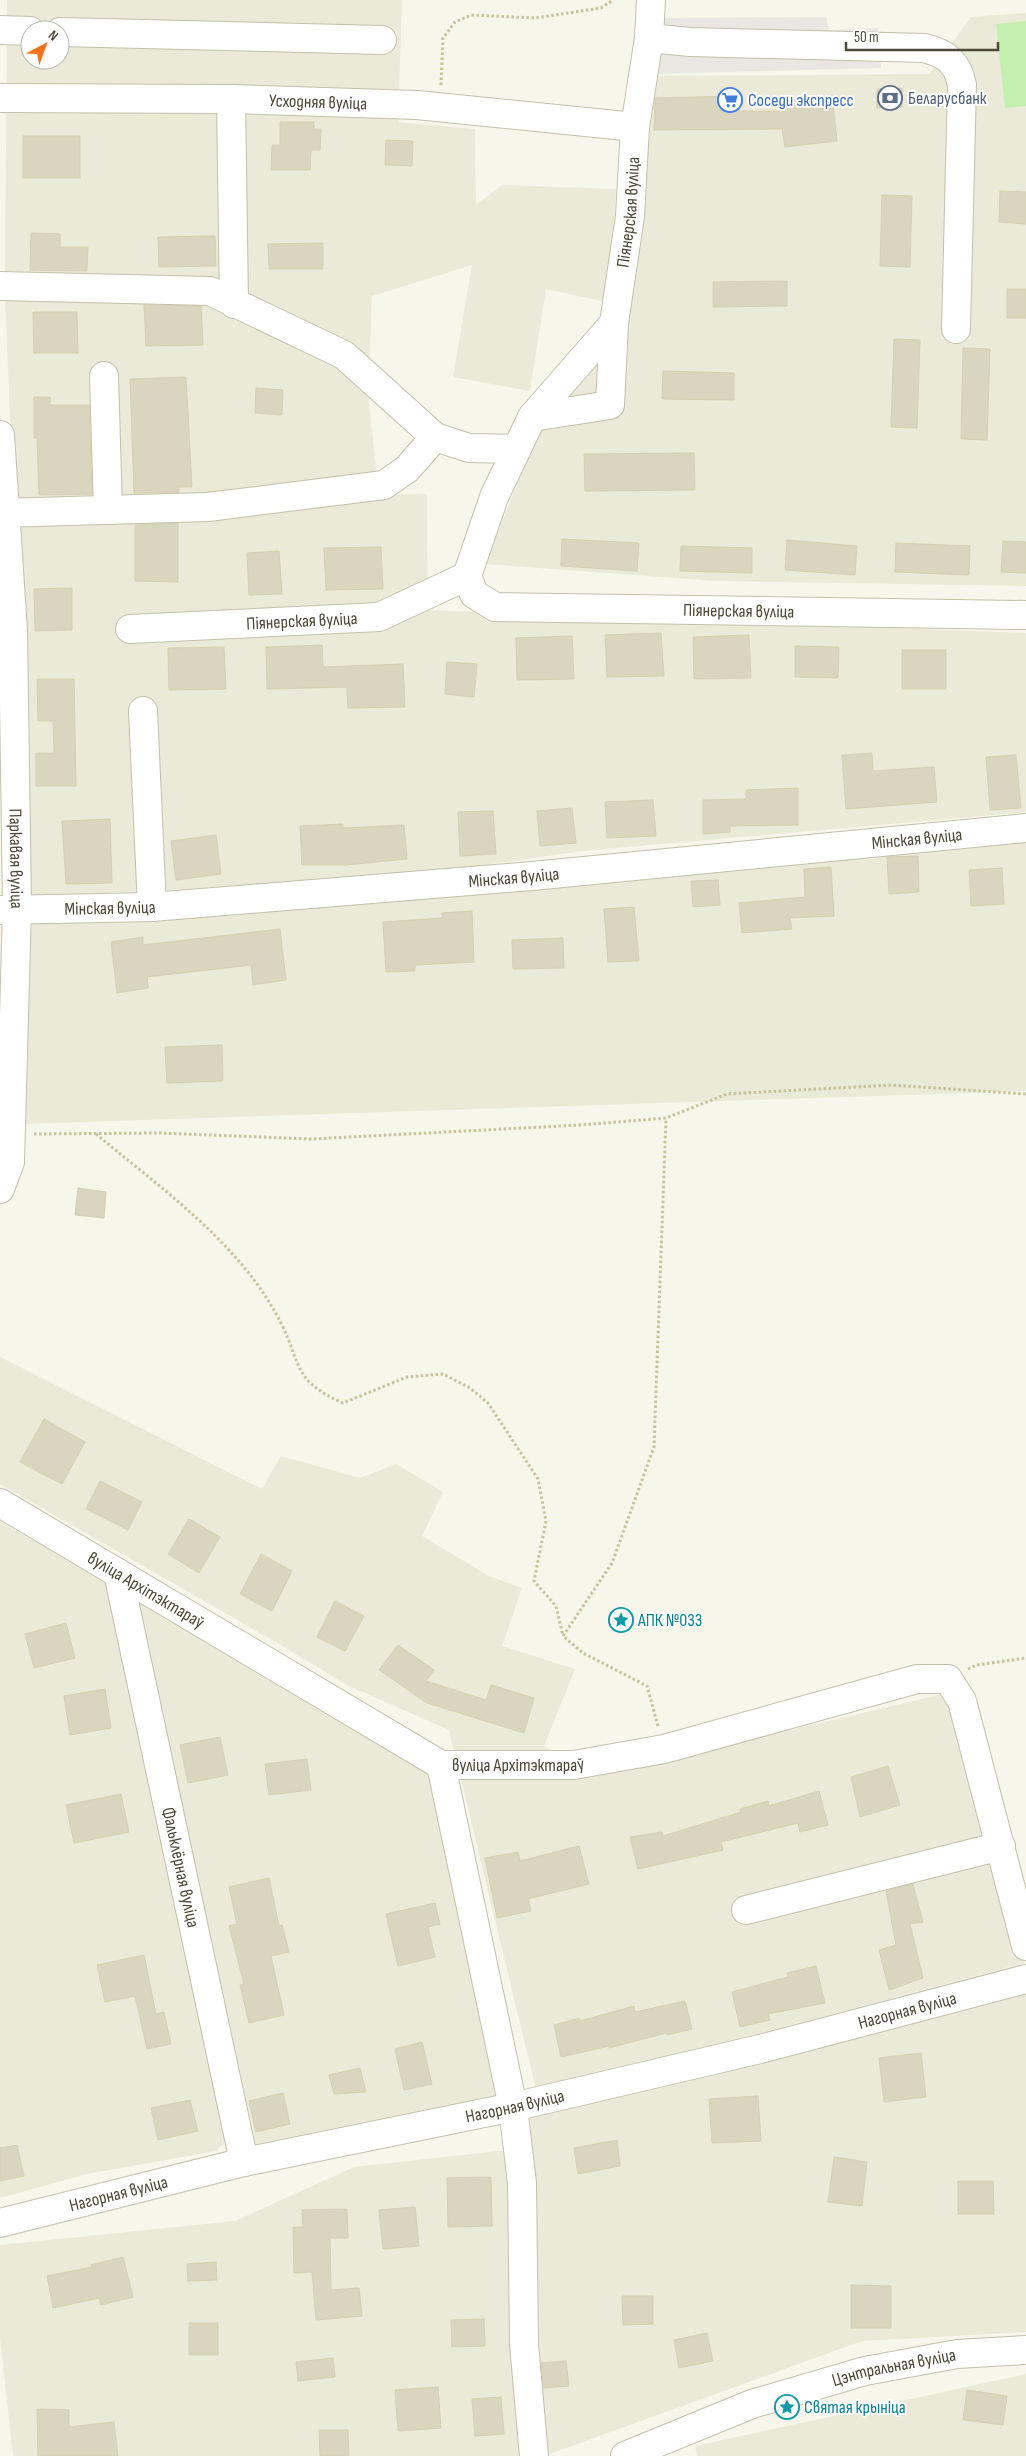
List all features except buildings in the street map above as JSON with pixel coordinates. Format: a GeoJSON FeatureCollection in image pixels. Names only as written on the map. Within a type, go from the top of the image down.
{"type":"FeatureCollection","features":[{"type":"Feature","properties":{"kind":"street","name":"Піянерская вуліца"},"geometry":{"type":"LineString","coordinates":[[532,417],[610,405],[614,323],[630,216],[635,127],[649,38],[651,0]]}},
{"type":"Feature","properties":{"kind":"street"},"geometry":{"type":"LineString","coordinates":[[0,30],[20,31]]}},
{"type":"Feature","properties":{"kind":"street"},"geometry":{"type":"LineString","coordinates":[[70,32],[382,40]]}},
{"type":"Feature","properties":{"kind":"street"},"geometry":{"type":"LineString","coordinates":[[649,38],[690,42],[924,48],[939,51],[952,60],[960,71],[962,85],[956,329]]}},
{"type":"Feature","properties":{"kind":"street","name":"Усходняя вуліца"},"geometry":{"type":"LineString","coordinates":[[0,98],[231,99],[417,106],[635,127]]}},
{"type":"Feature","properties":{"kind":"street"},"geometry":{"type":"LineString","coordinates":[[231,99],[234,304]]}},
{"type":"Feature","properties":{"kind":"street"},"geometry":{"type":"LineString","coordinates":[[0,286],[210,291],[344,355],[435,437],[469,448],[516,450]]}},
{"type":"Feature","properties":{"kind":"street"},"geometry":{"type":"LineString","coordinates":[[467,576],[494,497],[532,417],[614,323]]}},
{"type":"Feature","properties":{"kind":"street"},"geometry":{"type":"LineString","coordinates":[[104,376],[108,510]]}},
{"type":"Feature","properties":{"kind":"street","name":"Паркавая вуліца"},"geometry":{"type":"LineString","coordinates":[[0,435],[2,513],[13,630],[8,909],[11,1134],[10,1162],[0,1189]]}},
{"type":"Feature","properties":{"kind":"street"},"geometry":{"type":"LineString","coordinates":[[2,513],[208,507],[384,485],[407,469],[435,437]]}},
{"type":"Feature","properties":{"kind":"street","name":"Піянерская вуліца"},"geometry":{"type":"LineString","coordinates":[[130,629],[380,616],[467,576],[474,594],[494,607],[1026,615]]}},
{"type":"Feature","properties":{"kind":"street"},"geometry":{"type":"LineString","coordinates":[[143,711],[152,907]]}},
{"type":"Feature","properties":{"kind":"street","name":"Мінская вуліца"},"geometry":{"type":"LineString","coordinates":[[8,909],[152,907],[532,876],[1026,828]]}},
{"type":"Feature","properties":{"kind":"street","name":"вуліца Архітэктараў"},"geometry":{"type":"LineString","coordinates":[[0,1503],[440,1765],[574,1765],[664,1749],[917,1679],[948,1679]]}},
{"type":"Feature","properties":{"kind":"street","name":"Фальклёрная вуліца"},"geometry":{"type":"LineString","coordinates":[[118,1573],[244,2162]]}},
{"type":"Feature","properties":{"kind":"street"},"geometry":{"type":"LineString","coordinates":[[948,1679],[962,1701],[1002,1846],[1026,1946]]}},
{"type":"Feature","properties":{"kind":"street"},"geometry":{"type":"LineString","coordinates":[[440,1765],[513,2107],[522,2183],[524,2344],[534,2456]]}},
{"type":"Feature","properties":{"kind":"street"},"geometry":{"type":"LineString","coordinates":[[746,1910],[1002,1846]]}},
{"type":"Feature","properties":{"kind":"street","name":"Нагорная вуліца"},"geometry":{"type":"LineString","coordinates":[[0,2223],[244,2162],[513,2107],[760,2049],[1026,1979]]}},
{"type":"Feature","properties":{"kind":"street","name":"Цэнтральная вуліца"},"geometry":{"type":"LineString","coordinates":[[625,2456],[666,2448],[752,2404],[865,2370],[957,2354],[1026,2350]]}},
{"type":"Feature","properties":{"kind":"path"},"geometry":{"type":"LineString","coordinates":[[417,106],[440,96],[443,38],[455,22],[471,15],[535,18],[601,8],[613,0]]}},
{"type":"Feature","properties":{"kind":"path"},"geometry":{"type":"LineString","coordinates":[[11,1134],[159,1133],[312,1139],[580,1125],[666,1118],[727,1094],[891,1085],[1026,1094]]}},
{"type":"Feature","properties":{"kind":"path"},"geometry":{"type":"LineString","coordinates":[[564,1636],[612,1563],[654,1447],[666,1118]]}},
{"type":"Feature","properties":{"kind":"path"},"geometry":{"type":"LineString","coordinates":[[96,1134],[184,1207],[240,1261],[280,1323],[300,1372],[322,1394],[343,1403],[373,1389],[407,1377],[443,1374],[470,1388],[488,1403],[538,1478],[546,1520],[534,1580],[556,1606],[564,1636],[583,1653],[647,1686],[664,1749]]}},
{"type":"Feature","properties":{"kind":"path"},"geometry":{"type":"LineString","coordinates":[[948,1679],[977,1665],[1026,1658]]}},
{"type":"Feature","properties":{"kind":"shaded area"},"geometry":{"type":"Polygon","coordinates":[[[7,0],[402,0],[398,122],[475,129],[476,205],[502,185],[616,189],[611,303],[546,289],[530,391],[453,377],[472,265],[372,296],[368,395],[379,495],[427,494],[428,610],[1026,633],[1026,812],[582,851],[436,872],[156,891],[30,896],[5,296],[7,0]]]}},
{"type":"Feature","properties":{"kind":"shaded area"},"geometry":{"type":"Polygon","coordinates":[[[1026,13],[1026,586],[717,581],[485,564],[536,437],[575,375],[627,325],[645,76],[929,74],[971,17],[1026,13]]]}},
{"type":"Feature","properties":{"kind":"shaded area"},"geometry":{"type":"Polygon","coordinates":[[[826,17],[829,30],[878,28],[881,68],[653,74],[657,18],[826,17]]]}},
{"type":"Feature","properties":{"kind":"shaded area"},"geometry":{"type":"Polygon","coordinates":[[[1026,829],[1026,1091],[22,1124],[32,916],[533,890],[1026,829]]]}},
{"type":"Feature","properties":{"kind":"shaded area"},"geometry":{"type":"Polygon","coordinates":[[[0,1357],[262,1489],[281,1456],[360,1478],[396,1464],[443,1492],[422,1536],[489,1576],[522,1588],[502,1646],[575,1669],[544,1746],[592,1777],[947,1693],[1024,1963],[537,2093],[449,1730],[347,1685],[0,1484],[0,1357]]]}},
{"type":"Feature","properties":{"kind":"shaded area"},"geometry":{"type":"Polygon","coordinates":[[[0,1522],[106,1581],[231,2137],[216,2151],[87,2174],[0,2198],[0,1522]]]}},
{"type":"Feature","properties":{"kind":"shaded area"},"geometry":{"type":"Polygon","coordinates":[[[137,1600],[435,1774],[502,2094],[256,2144],[137,1600]]]}},
{"type":"Feature","properties":{"kind":"shaded area"},"geometry":{"type":"Polygon","coordinates":[[[1026,1991],[1026,2332],[862,2341],[544,2456],[530,2111],[1026,1991]]]}},
{"type":"Feature","properties":{"kind":"shaded area"},"geometry":{"type":"Polygon","coordinates":[[[508,2150],[523,2456],[13,2456],[0,2338],[0,2245],[235,2221],[354,2167],[508,2150]]]}},
{"type":"Feature","properties":{"kind":"shaded area"},"geometry":{"type":"Polygon","coordinates":[[[1026,2374],[1026,2456],[697,2456],[695,2446],[1026,2374]]]}},
{"type":"Feature","properties":{"kind":"green space"},"geometry":{"type":"Polygon","coordinates":[[[1026,21],[1026,106],[1005,108],[996,24],[1026,21]]]}},
{"type":"Feature","properties":{"kind":"place","name":"Беларусбанк"},"geometry":{"type":"Point","coordinates":[890,98]}},
{"type":"Feature","properties":{"kind":"place","name":"Соседи экспресс"},"geometry":{"type":"Point","coordinates":[730,100]}},
{"type":"Feature","properties":{"kind":"place","name":"АПК №033"},"geometry":{"type":"Point","coordinates":[621,1620]}},
{"type":"Feature","properties":{"kind":"place","name":"Святая крыніца"},"geometry":{"type":"Point","coordinates":[787,2407]}}]}
